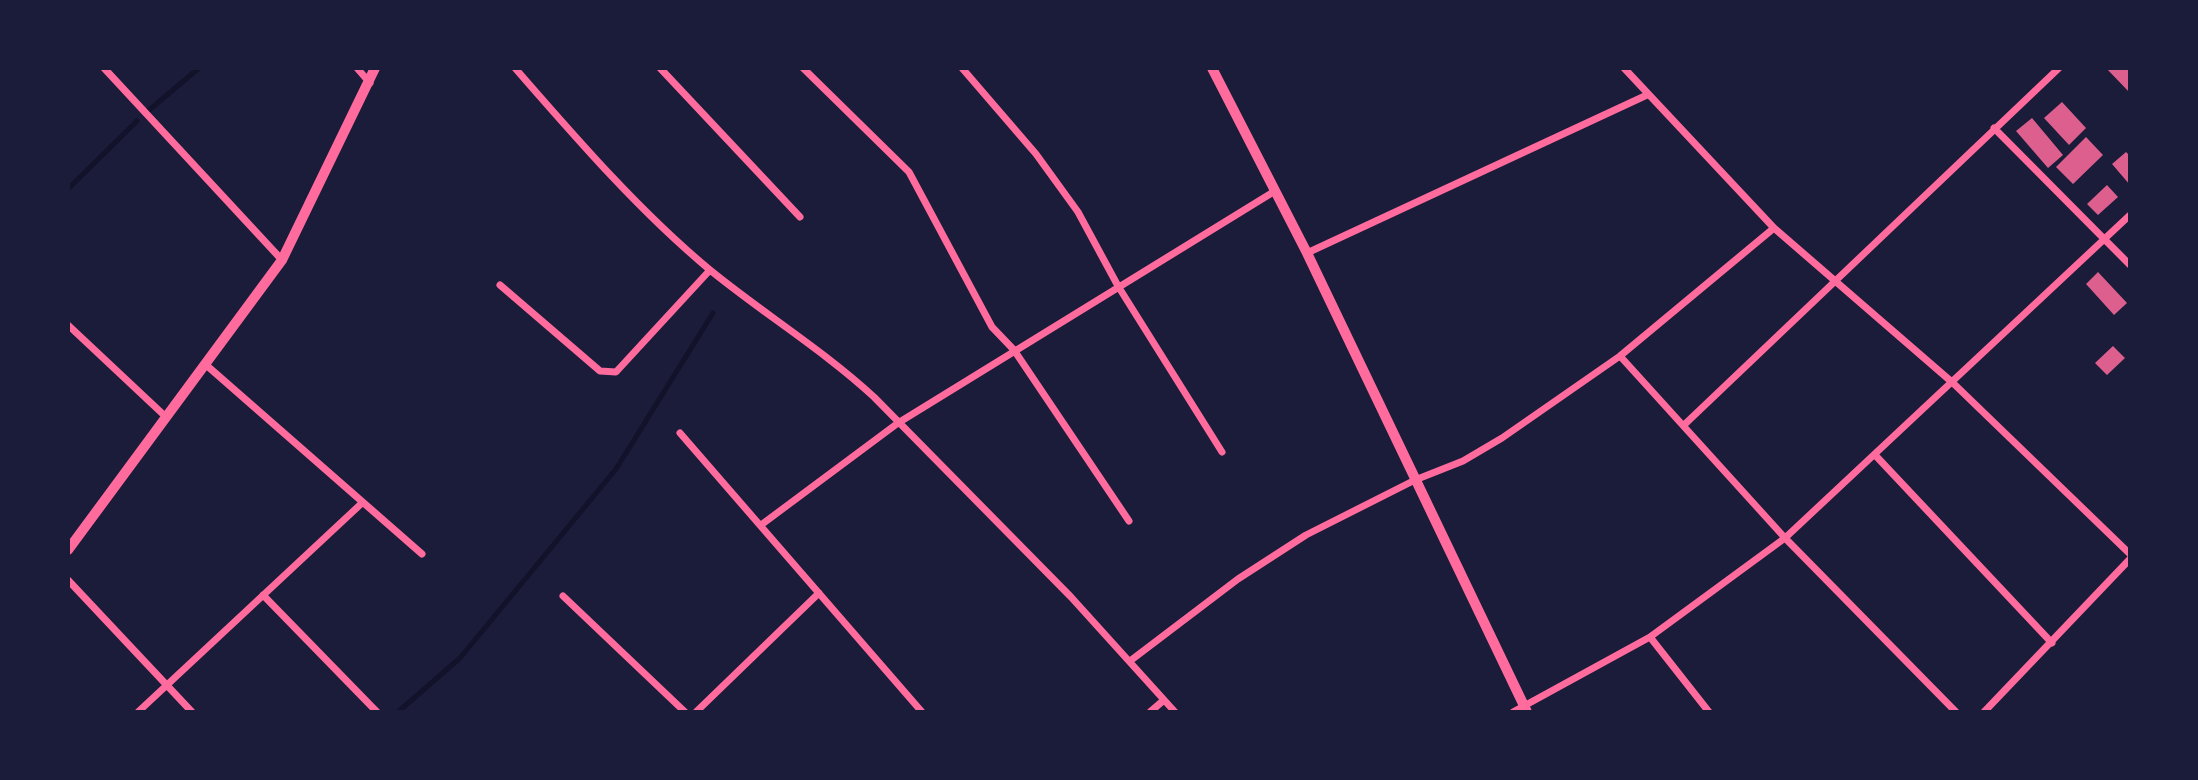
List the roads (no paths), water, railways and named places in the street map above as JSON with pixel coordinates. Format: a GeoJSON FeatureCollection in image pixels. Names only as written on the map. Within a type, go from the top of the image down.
{"type":"FeatureCollection","features":[{"type":"Feature","properties":{"kind":"main road"},"geometry":{"type":"LineString","coordinates":[[1212,68],[1307,253],[1526,709]]}},
{"type":"Feature","properties":{"kind":"street"},"geometry":{"type":"LineString","coordinates":[[104,68],[282,260]]}},
{"type":"Feature","properties":{"kind":"street"},"geometry":{"type":"LineString","coordinates":[[357,68],[370,84]]}},
{"type":"Feature","properties":{"kind":"street"},"geometry":{"type":"LineString","coordinates":[[68,550],[282,260],[370,84],[375,68]]}},
{"type":"Feature","properties":{"kind":"street"},"geometry":{"type":"LineString","coordinates":[[515,68],[585,147],[710,270],[844,370],[1130,661],[1175,712]]}},
{"type":"Feature","properties":{"kind":"street"},"geometry":{"type":"LineString","coordinates":[[660,68],[800,217]]}},
{"type":"Feature","properties":{"kind":"street"},"geometry":{"type":"LineString","coordinates":[[803,68],[909,173],[992,327],[1014,350],[1129,521]]}},
{"type":"Feature","properties":{"kind":"street"},"geometry":{"type":"LineString","coordinates":[[962,68],[1036,154],[1078,212],[1118,286],[1222,452]]}},
{"type":"Feature","properties":{"kind":"street"},"geometry":{"type":"LineString","coordinates":[[1624,68],[1774,228],[1953,383],[2130,556],[2052,643],[1984,712]]}},
{"type":"Feature","properties":{"kind":"street"},"geometry":{"type":"LineString","coordinates":[[1684,425],[2059,68]]}},
{"type":"Feature","properties":{"kind":"street"},"geometry":{"type":"LineString","coordinates":[[1307,253],[1647,95]]}},
{"type":"Feature","properties":{"kind":"street"},"geometry":{"type":"LineString","coordinates":[[1994,128],[2130,265]]}},
{"type":"Feature","properties":{"kind":"street"},"geometry":{"type":"LineString","coordinates":[[761,525],[898,423],[1275,191]]}},
{"type":"Feature","properties":{"kind":"street"},"geometry":{"type":"LineString","coordinates":[[1513,712],[1526,709],[1650,636],[1785,538],[1876,456],[2130,215]]}},
{"type":"Feature","properties":{"kind":"street"},"geometry":{"type":"LineString","coordinates":[[1130,661],[1238,579],[1294,542],[1415,480],[1463,461],[1502,438],[1620,356],[1774,228]]}},
{"type":"Feature","properties":{"kind":"street"},"geometry":{"type":"LineString","coordinates":[[500,285],[600,371],[616,372],[710,270]]}},
{"type":"Feature","properties":{"kind":"street"},"geometry":{"type":"LineString","coordinates":[[68,324],[166,417]]}},
{"type":"Feature","properties":{"kind":"street"},"geometry":{"type":"LineString","coordinates":[[1620,356],[1785,538],[1956,712]]}},
{"type":"Feature","properties":{"kind":"street"},"geometry":{"type":"LineString","coordinates":[[205,364],[422,554]]}},
{"type":"Feature","properties":{"kind":"street"},"geometry":{"type":"LineString","coordinates":[[680,433],[922,712]]}},
{"type":"Feature","properties":{"kind":"street"},"geometry":{"type":"LineString","coordinates":[[1876,456],[2052,643]]}},
{"type":"Feature","properties":{"kind":"street"},"geometry":{"type":"LineString","coordinates":[[138,712],[362,503]]}},
{"type":"Feature","properties":{"kind":"street"},"geometry":{"type":"LineString","coordinates":[[68,580],[192,712]]}},
{"type":"Feature","properties":{"kind":"street"},"geometry":{"type":"LineString","coordinates":[[696,712],[818,593]]}},
{"type":"Feature","properties":{"kind":"street"},"geometry":{"type":"LineString","coordinates":[[263,595],[377,712]]}},
{"type":"Feature","properties":{"kind":"street"},"geometry":{"type":"LineString","coordinates":[[563,596],[685,712]]}},
{"type":"Feature","properties":{"kind":"street"},"geometry":{"type":"LineString","coordinates":[[1650,636],[1709,712]]}},
{"type":"Feature","properties":{"kind":"street"},"geometry":{"type":"LineString","coordinates":[[1150,712],[1164,700]]}},
{"type":"Feature","properties":{"kind":"waterway"},"geometry":{"type":"LineString","coordinates":[[148,111],[199,68]]}},
{"type":"Feature","properties":{"kind":"waterway"},"geometry":{"type":"LineString","coordinates":[[68,189],[137,121]]}},
{"type":"Feature","properties":{"kind":"waterway"},"geometry":{"type":"LineString","coordinates":[[398,712],[460,658],[616,469],[713,313]]}}]}
